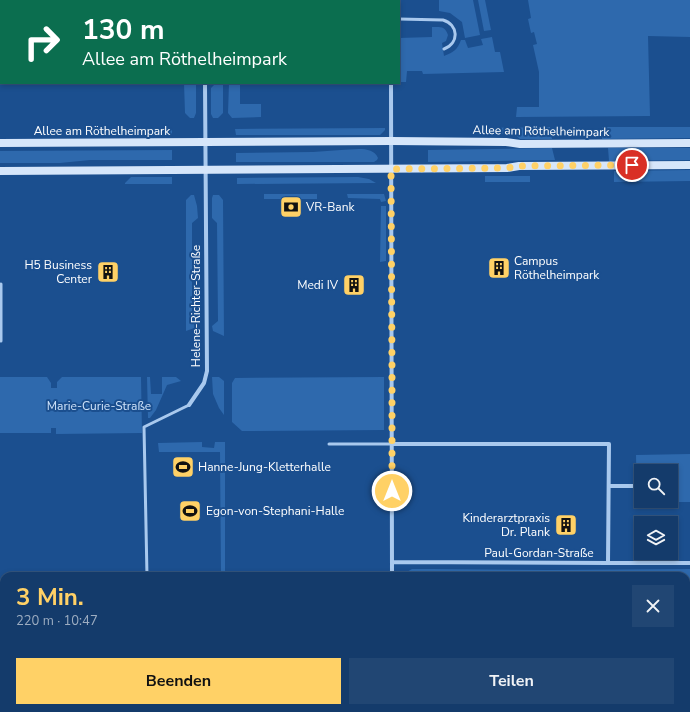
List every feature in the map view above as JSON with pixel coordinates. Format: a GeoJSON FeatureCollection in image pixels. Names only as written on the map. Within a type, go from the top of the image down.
{"type":"FeatureCollection","features":[{"type":"Feature","properties":{"kind":"street"},"geometry":{"type":"LineString","coordinates":[[205,84],[205,171]]}},
{"type":"Feature","properties":{"kind":"street"},"geometry":{"type":"LineString","coordinates":[[391,84],[392,572]]}},
{"type":"Feature","properties":{"kind":"street","name":"Allee am Röthelheimpark"},"geometry":{"type":"LineString","coordinates":[[0,143],[391,141],[506,142],[520,144],[690,143]]}},
{"type":"Feature","properties":{"kind":"street"},"geometry":{"type":"LineString","coordinates":[[0,171],[205,171],[690,165]]}},
{"type":"Feature","properties":{"kind":"street","name":"Helene-Richter-Straße"},"geometry":{"type":"LineString","coordinates":[[190,405],[204,383],[207,371],[205,171]]}},
{"type":"Feature","properties":{"kind":"street","name":"Paul-Gordan-Straße"},"geometry":{"type":"LineString","coordinates":[[392,444],[609,444],[608,563],[392,562]]}},
{"type":"Feature","properties":{"kind":"street"},"geometry":{"type":"LineString","coordinates":[[609,486],[634,486]]}},
{"type":"Feature","properties":{"kind":"street"},"geometry":{"type":"LineString","coordinates":[[608,563],[690,563]]}},
{"type":"Feature","properties":{"kind":"lane"},"geometry":{"type":"LineString","coordinates":[[400,19],[447,21],[452,27],[455,36],[451,46],[444,49]]}},
{"type":"Feature","properties":{"kind":"lane"},"geometry":{"type":"LineString","coordinates":[[2,284],[2,341]]}},
{"type":"Feature","properties":{"kind":"lane","name":"Helene-Richter-Straße"},"geometry":{"type":"LineString","coordinates":[[147,572],[144,427],[190,405]]}},
{"type":"Feature","properties":{"kind":"lane"},"geometry":{"type":"LineString","coordinates":[[329,444],[392,444]]}},
{"type":"Feature","properties":{"kind":"green space"},"geometry":{"type":"Polygon","coordinates":[[[439,0],[473,0],[480,35],[465,38],[462,22],[450,13],[439,11],[439,0]]]}},
{"type":"Feature","properties":{"kind":"green space"},"geometry":{"type":"Polygon","coordinates":[[[478,0],[485,0],[491,30],[484,31],[478,0]]]}},
{"type":"Feature","properties":{"kind":"green space"},"geometry":{"type":"Polygon","coordinates":[[[528,0],[690,0],[690,37],[648,36],[650,116],[516,117],[517,107],[539,107],[539,72],[533,45],[537,44],[534,32],[531,33],[528,19],[531,18],[528,0]]]}},
{"type":"Feature","properties":{"kind":"green space"},"geometry":{"type":"Polygon","coordinates":[[[432,27],[438,27],[446,30],[448,35],[446,41],[442,43],[444,56],[455,50],[461,40],[465,40],[468,48],[483,45],[481,39],[492,37],[495,52],[500,52],[504,72],[423,74],[422,71],[407,71],[406,82],[400,82],[400,38],[432,37],[432,27]]]}},
{"type":"Feature","properties":{"kind":"green space"},"geometry":{"type":"Polygon","coordinates":[[[184,84],[194,84],[196,85],[196,113],[194,118],[190,118],[185,113],[184,84]]]}},
{"type":"Feature","properties":{"kind":"green space"},"geometry":{"type":"Polygon","coordinates":[[[215,84],[223,84],[223,113],[218,118],[213,118],[211,114],[211,88],[215,84]]]}},
{"type":"Feature","properties":{"kind":"green space"},"geometry":{"type":"Polygon","coordinates":[[[229,84],[240,84],[240,104],[261,104],[261,117],[232,118],[228,113],[229,84]]]}},
{"type":"Feature","properties":{"kind":"green space"},"geometry":{"type":"Polygon","coordinates":[[[550,127],[552,139],[520,139],[514,134],[485,134],[485,128],[550,127]]]}},
{"type":"Feature","properties":{"kind":"green space"},"geometry":{"type":"Polygon","coordinates":[[[602,127],[690,127],[690,138],[602,139],[602,127]]]}},
{"type":"Feature","properties":{"kind":"green space"},"geometry":{"type":"Polygon","coordinates":[[[385,128],[380,135],[236,135],[235,129],[385,128]]]}},
{"type":"Feature","properties":{"kind":"green space"},"geometry":{"type":"Polygon","coordinates":[[[126,129],[172,129],[172,136],[131,136],[126,129]]]}},
{"type":"Feature","properties":{"kind":"green space"},"geometry":{"type":"Polygon","coordinates":[[[552,148],[555,160],[428,162],[428,150],[552,148]]]}},
{"type":"Feature","properties":{"kind":"green space"},"geometry":{"type":"Polygon","coordinates":[[[608,148],[690,148],[690,160],[609,161],[608,148]]]}},
{"type":"Feature","properties":{"kind":"green space"},"geometry":{"type":"Polygon","coordinates":[[[356,149],[372,151],[378,158],[374,162],[236,162],[236,153],[313,152],[356,149]]]}},
{"type":"Feature","properties":{"kind":"green space"},"geometry":{"type":"Polygon","coordinates":[[[172,150],[172,160],[90,160],[60,163],[0,163],[0,151],[172,150]]]}},
{"type":"Feature","properties":{"kind":"green space"},"geometry":{"type":"Polygon","coordinates":[[[690,170],[690,181],[614,182],[614,171],[690,170]]]}},
{"type":"Feature","properties":{"kind":"green space"},"geometry":{"type":"Polygon","coordinates":[[[485,176],[530,176],[530,182],[485,182],[485,176]]]}},
{"type":"Feature","properties":{"kind":"green space"},"geometry":{"type":"Polygon","coordinates":[[[131,177],[172,177],[172,184],[125,184],[131,177]]]}},
{"type":"Feature","properties":{"kind":"green space"},"geometry":{"type":"Polygon","coordinates":[[[358,177],[369,179],[376,183],[237,184],[237,178],[358,177]]]}},
{"type":"Feature","properties":{"kind":"green space"},"geometry":{"type":"Polygon","coordinates":[[[264,194],[317,194],[317,199],[264,199],[264,194]]]}},
{"type":"Feature","properties":{"kind":"green space"},"geometry":{"type":"Polygon","coordinates":[[[347,194],[384,194],[386,201],[381,202],[380,199],[348,198],[347,194]]]}},
{"type":"Feature","properties":{"kind":"green space"},"geometry":{"type":"Polygon","coordinates":[[[191,195],[194,195],[198,218],[192,223],[192,316],[197,321],[197,327],[186,331],[186,200],[191,195]]]}},
{"type":"Feature","properties":{"kind":"green space"},"geometry":{"type":"Polygon","coordinates":[[[213,195],[219,195],[223,200],[224,336],[213,331],[212,326],[218,321],[217,223],[212,218],[213,195]]]}},
{"type":"Feature","properties":{"kind":"green space"},"geometry":{"type":"Polygon","coordinates":[[[381,206],[386,206],[386,261],[380,262],[381,206]]]}},
{"type":"Feature","properties":{"kind":"green space","name":"Marie-Curie-Straße"},"geometry":{"type":"Polygon","coordinates":[[[0,377],[47,377],[51,383],[51,388],[57,388],[57,382],[62,377],[141,377],[142,433],[56,434],[56,428],[51,428],[51,433],[0,433],[0,377]]]}},
{"type":"Feature","properties":{"kind":"green space"},"geometry":{"type":"Polygon","coordinates":[[[147,377],[150,377],[151,394],[162,394],[162,377],[176,377],[181,381],[167,385],[156,410],[150,418],[148,418],[147,377]]]}},
{"type":"Feature","properties":{"kind":"green space"},"geometry":{"type":"Polygon","coordinates":[[[212,377],[219,377],[224,381],[224,415],[213,394],[212,377]]]}},
{"type":"Feature","properties":{"kind":"green space"},"geometry":{"type":"Polygon","coordinates":[[[384,377],[384,430],[242,431],[232,422],[232,383],[235,378],[384,377]]]}},
{"type":"Feature","properties":{"kind":"green space"},"geometry":{"type":"Polygon","coordinates":[[[202,442],[202,447],[214,448],[215,442],[225,442],[225,572],[221,572],[220,452],[159,452],[158,443],[202,442]]]}},
{"type":"Feature","properties":{"kind":"green space"},"geometry":{"type":"Polygon","coordinates":[[[690,454],[690,502],[678,502],[678,464],[636,464],[636,455],[690,454]]]}},
{"type":"Feature","properties":{"kind":"green space"},"geometry":{"type":"Polygon","coordinates":[[[412,569],[690,569],[690,572],[407,572],[412,569]]]}},
{"type":"Feature","properties":{"kind":"place","name":"VR-Bank"},"geometry":{"type":"Point","coordinates":[291,207]}},
{"type":"Feature","properties":{"kind":"place","name":"Campus Röthelheimpark"},"geometry":{"type":"Point","coordinates":[499,268]}},
{"type":"Feature","properties":{"kind":"place","name":"H5 Business Center"},"geometry":{"type":"Point","coordinates":[108,272]}},
{"type":"Feature","properties":{"kind":"place","name":"Medi IV"},"geometry":{"type":"Point","coordinates":[354,285]}},
{"type":"Feature","properties":{"kind":"place","name":"Hanne-Jung-Kletterhalle"},"geometry":{"type":"Point","coordinates":[183,467]}},
{"type":"Feature","properties":{"kind":"place","name":"Egon-von-Stephani-Halle"},"geometry":{"type":"Point","coordinates":[190,511]}},
{"type":"Feature","properties":{"kind":"place","name":"Kinderarztpraxis Dr. Plank"},"geometry":{"type":"Point","coordinates":[566,525]}},
{"type":"Feature","properties":{"kind":"route"},"geometry":{"type":"LineString","coordinates":[[392,491],[391,169],[632,165]]}}]}
